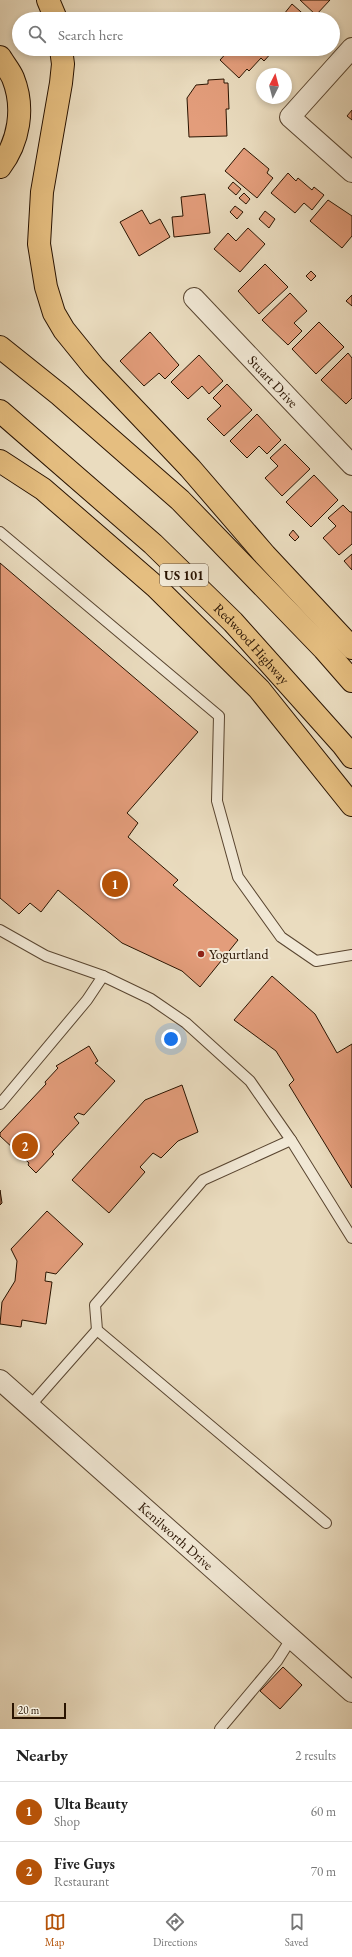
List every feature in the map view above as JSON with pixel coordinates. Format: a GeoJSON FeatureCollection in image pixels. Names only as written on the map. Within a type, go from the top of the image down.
{"type":"FeatureCollection","features":[{"type":"Feature","properties":{"kind":"highway"},"geometry":{"type":"LineString","coordinates":[[48,0],[53,12]]}},
{"type":"Feature","properties":{"kind":"highway"},"geometry":{"type":"LineString","coordinates":[[62,56],[62,83],[42,192],[39,244],[44,281],[54,314],[64,330],[94,367],[190,468],[265,555],[352,648]]}},
{"type":"Feature","properties":{"kind":"highway"},"geometry":{"type":"LineString","coordinates":[[0,57],[13,78],[20,104],[17,134],[9,156],[0,167]]}},
{"type":"Feature","properties":{"kind":"highway"},"geometry":{"type":"LineString","coordinates":[[0,347],[60,395],[180,500],[324,649],[352,681]]}},
{"type":"Feature","properties":{"kind":"highway","name":"Redwood Highway"},"geometry":{"type":"LineString","coordinates":[[0,411],[153,544],[232,622],[352,757]]}},
{"type":"Feature","properties":{"kind":"highway"},"geometry":{"type":"LineString","coordinates":[[0,460],[43,489],[156,587],[259,688],[352,805]]}},
{"type":"Feature","properties":{"kind":"street"},"geometry":{"type":"LineString","coordinates":[[352,48],[290,117],[352,172]]}},
{"type":"Feature","properties":{"kind":"street","name":"Stuart Drive"},"geometry":{"type":"LineString","coordinates":[[194,298],[352,464]]}},
{"type":"Feature","properties":{"kind":"street","name":"Kenilworth Drive"},"geometry":{"type":"LineString","coordinates":[[0,1380],[352,1692]]}},
{"type":"Feature","properties":{"kind":"lane"},"geometry":{"type":"LineString","coordinates":[[0,532],[219,716],[217,801],[238,877],[281,937],[316,961],[352,955]]}},
{"type":"Feature","properties":{"kind":"lane"},"geometry":{"type":"LineString","coordinates":[[0,930],[46,956],[103,976],[152,999],[186,1023],[250,1081],[291,1140],[352,1238]]}},
{"type":"Feature","properties":{"kind":"lane"},"geometry":{"type":"LineString","coordinates":[[0,1104],[87,1000],[103,976]]}},
{"type":"Feature","properties":{"kind":"lane"},"geometry":{"type":"LineString","coordinates":[[291,1140],[203,1180],[95,1305],[97,1330],[326,1523]]}},
{"type":"Feature","properties":{"kind":"lane"},"geometry":{"type":"LineString","coordinates":[[30,1406],[97,1330]]}},
{"type":"Feature","properties":{"kind":"lane"},"geometry":{"type":"LineString","coordinates":[[220,1729],[277,1661],[291,1639]]}},
{"type":"Feature","properties":{"kind":"building"},"geometry":{"type":"Polygon","coordinates":[[[300,0],[330,0],[319,12],[313,12],[300,0]]]}},
{"type":"Feature","properties":{"kind":"building"},"geometry":{"type":"Polygon","coordinates":[[[292,4],[301,12],[286,12],[292,4]]]}},
{"type":"Feature","properties":{"kind":"building"},"geometry":{"type":"Polygon","coordinates":[[[224,56],[268,56],[264,61],[261,58],[249,71],[247,69],[239,78],[220,60],[224,56]]]}},
{"type":"Feature","properties":{"kind":"building"},"geometry":{"type":"Polygon","coordinates":[[[224,79],[224,83],[228,83],[229,109],[226,109],[227,136],[189,137],[187,98],[196,85],[208,84],[208,80],[224,79]]]}},
{"type":"Feature","properties":{"kind":"building"},"geometry":{"type":"Polygon","coordinates":[[[352,110],[352,120],[347,116],[352,110]]]}},
{"type":"Feature","properties":{"kind":"building"},"geometry":{"type":"Polygon","coordinates":[[[244,148],[269,169],[267,173],[273,178],[257,198],[225,171],[244,148]]]}},
{"type":"Feature","properties":{"kind":"building"},"geometry":{"type":"Polygon","coordinates":[[[288,173],[296,181],[298,178],[312,190],[314,187],[324,195],[312,210],[304,203],[295,213],[271,193],[288,173]]]}},
{"type":"Feature","properties":{"kind":"building"},"geometry":{"type":"Polygon","coordinates":[[[233,182],[241,189],[236,195],[228,188],[233,182]]]}},
{"type":"Feature","properties":{"kind":"building"},"geometry":{"type":"Polygon","coordinates":[[[244,193],[250,199],[246,204],[239,198],[244,193]]]}},
{"type":"Feature","properties":{"kind":"building"},"geometry":{"type":"Polygon","coordinates":[[[205,194],[210,233],[174,237],[172,217],[183,216],[181,197],[205,194]]]}},
{"type":"Feature","properties":{"kind":"building"},"geometry":{"type":"Polygon","coordinates":[[[328,200],[352,216],[352,236],[342,248],[310,221],[328,200]]]}},
{"type":"Feature","properties":{"kind":"building"},"geometry":{"type":"Polygon","coordinates":[[[235,206],[243,212],[237,219],[230,212],[235,206]]]}},
{"type":"Feature","properties":{"kind":"building"},"geometry":{"type":"Polygon","coordinates":[[[142,210],[150,224],[160,219],[170,237],[139,256],[120,222],[142,210]]]}},
{"type":"Feature","properties":{"kind":"building"},"geometry":{"type":"Polygon","coordinates":[[[265,211],[275,219],[269,228],[259,219],[265,211]]]}},
{"type":"Feature","properties":{"kind":"building"},"geometry":{"type":"Polygon","coordinates":[[[248,228],[265,244],[240,272],[214,249],[228,233],[236,241],[248,228]]]}},
{"type":"Feature","properties":{"kind":"building"},"geometry":{"type":"Polygon","coordinates":[[[265,264],[288,287],[259,314],[238,291],[265,264]]]}},
{"type":"Feature","properties":{"kind":"building"},"geometry":{"type":"Polygon","coordinates":[[[311,271],[316,276],[311,281],[306,276],[311,271]]]}},
{"type":"Feature","properties":{"kind":"building"},"geometry":{"type":"Polygon","coordinates":[[[290,293],[307,311],[294,323],[302,331],[288,345],[262,320],[290,293]]]}},
{"type":"Feature","properties":{"kind":"building"},"geometry":{"type":"Polygon","coordinates":[[[352,295],[352,306],[346,301],[352,295]]]}},
{"type":"Feature","properties":{"kind":"building"},"geometry":{"type":"Polygon","coordinates":[[[319,322],[344,347],[316,374],[292,349],[319,322]]]}},
{"type":"Feature","properties":{"kind":"building"},"geometry":{"type":"Polygon","coordinates":[[[150,332],[179,365],[165,379],[159,373],[144,386],[120,361],[150,332]]]}},
{"type":"Feature","properties":{"kind":"building"},"geometry":{"type":"Polygon","coordinates":[[[348,353],[352,358],[352,398],[346,404],[321,380],[348,353]]]}},
{"type":"Feature","properties":{"kind":"building"},"geometry":{"type":"Polygon","coordinates":[[[199,355],[223,381],[209,394],[202,386],[188,399],[171,382],[199,355]]]}},
{"type":"Feature","properties":{"kind":"building"},"geometry":{"type":"Polygon","coordinates":[[[227,384],[252,410],[224,436],[207,419],[221,406],[213,398],[227,384]]]}},
{"type":"Feature","properties":{"kind":"building"},"geometry":{"type":"Polygon","coordinates":[[[257,414],[281,440],[267,454],[259,446],[247,458],[230,441],[257,414]]]}},
{"type":"Feature","properties":{"kind":"building"},"geometry":{"type":"Polygon","coordinates":[[[285,444],[310,469],[282,496],[265,478],[278,466],[270,458],[285,444]]]}},
{"type":"Feature","properties":{"kind":"building"},"geometry":{"type":"Polygon","coordinates":[[[314,475],[338,500],[311,527],[286,502],[314,475]]]}},
{"type":"Feature","properties":{"kind":"building"},"geometry":{"type":"Polygon","coordinates":[[[343,505],[350,512],[352,512],[352,544],[339,555],[323,538],[336,526],[328,518],[343,505]]]}},
{"type":"Feature","properties":{"kind":"building"},"geometry":{"type":"Polygon","coordinates":[[[293,530],[299,537],[295,541],[289,535],[293,530]]]}},
{"type":"Feature","properties":{"kind":"building"},"geometry":{"type":"Polygon","coordinates":[[[352,554],[352,570],[344,561],[352,554]]]}},
{"type":"Feature","properties":{"kind":"building"},"geometry":{"type":"Polygon","coordinates":[[[0,563],[198,732],[127,813],[138,823],[128,837],[178,880],[173,885],[238,940],[200,987],[182,971],[122,943],[58,890],[41,912],[30,903],[19,914],[0,898],[0,563]]]}},
{"type":"Feature","properties":{"kind":"building"},"geometry":{"type":"Polygon","coordinates":[[[272,976],[315,1014],[337,1053],[352,1044],[352,1188],[289,1085],[294,1080],[276,1051],[234,1020],[272,976]]]}},
{"type":"Feature","properties":{"kind":"building"},"geometry":{"type":"Polygon","coordinates":[[[89,1046],[98,1061],[95,1063],[115,1081],[84,1115],[78,1113],[74,1117],[79,1123],[52,1152],[54,1154],[36,1173],[28,1165],[29,1163],[0,1136],[0,1133],[46,1084],[45,1082],[58,1068],[56,1066],[89,1046]]]}},
{"type":"Feature","properties":{"kind":"building"},"geometry":{"type":"Polygon","coordinates":[[[182,1085],[198,1132],[178,1141],[161,1158],[153,1153],[140,1167],[145,1172],[109,1213],[72,1180],[145,1100],[182,1085]]]}},
{"type":"Feature","properties":{"kind":"building"},"geometry":{"type":"Polygon","coordinates":[[[0,1190],[2,1203],[0,1205],[0,1190]]]}},
{"type":"Feature","properties":{"kind":"building"},"geometry":{"type":"Polygon","coordinates":[[[47,1211],[83,1244],[56,1274],[46,1272],[45,1281],[52,1282],[46,1324],[22,1320],[21,1327],[0,1324],[2,1302],[15,1281],[17,1261],[11,1249],[47,1211]]]}},
{"type":"Feature","properties":{"kind":"building"},"geometry":{"type":"Polygon","coordinates":[[[283,1667],[302,1685],[280,1709],[260,1691],[283,1667]]]}},
{"type":"Feature","properties":{"kind":"place","name":"Ulta Beauty"},"geometry":{"type":"Point","coordinates":[115,884]}},
{"type":"Feature","properties":{"kind":"place","name":"Yogurtland"},"geometry":{"type":"Point","coordinates":[201,954]}},
{"type":"Feature","properties":{"kind":"place","name":"Five Guys"},"geometry":{"type":"Point","coordinates":[25,1146]}}]}
